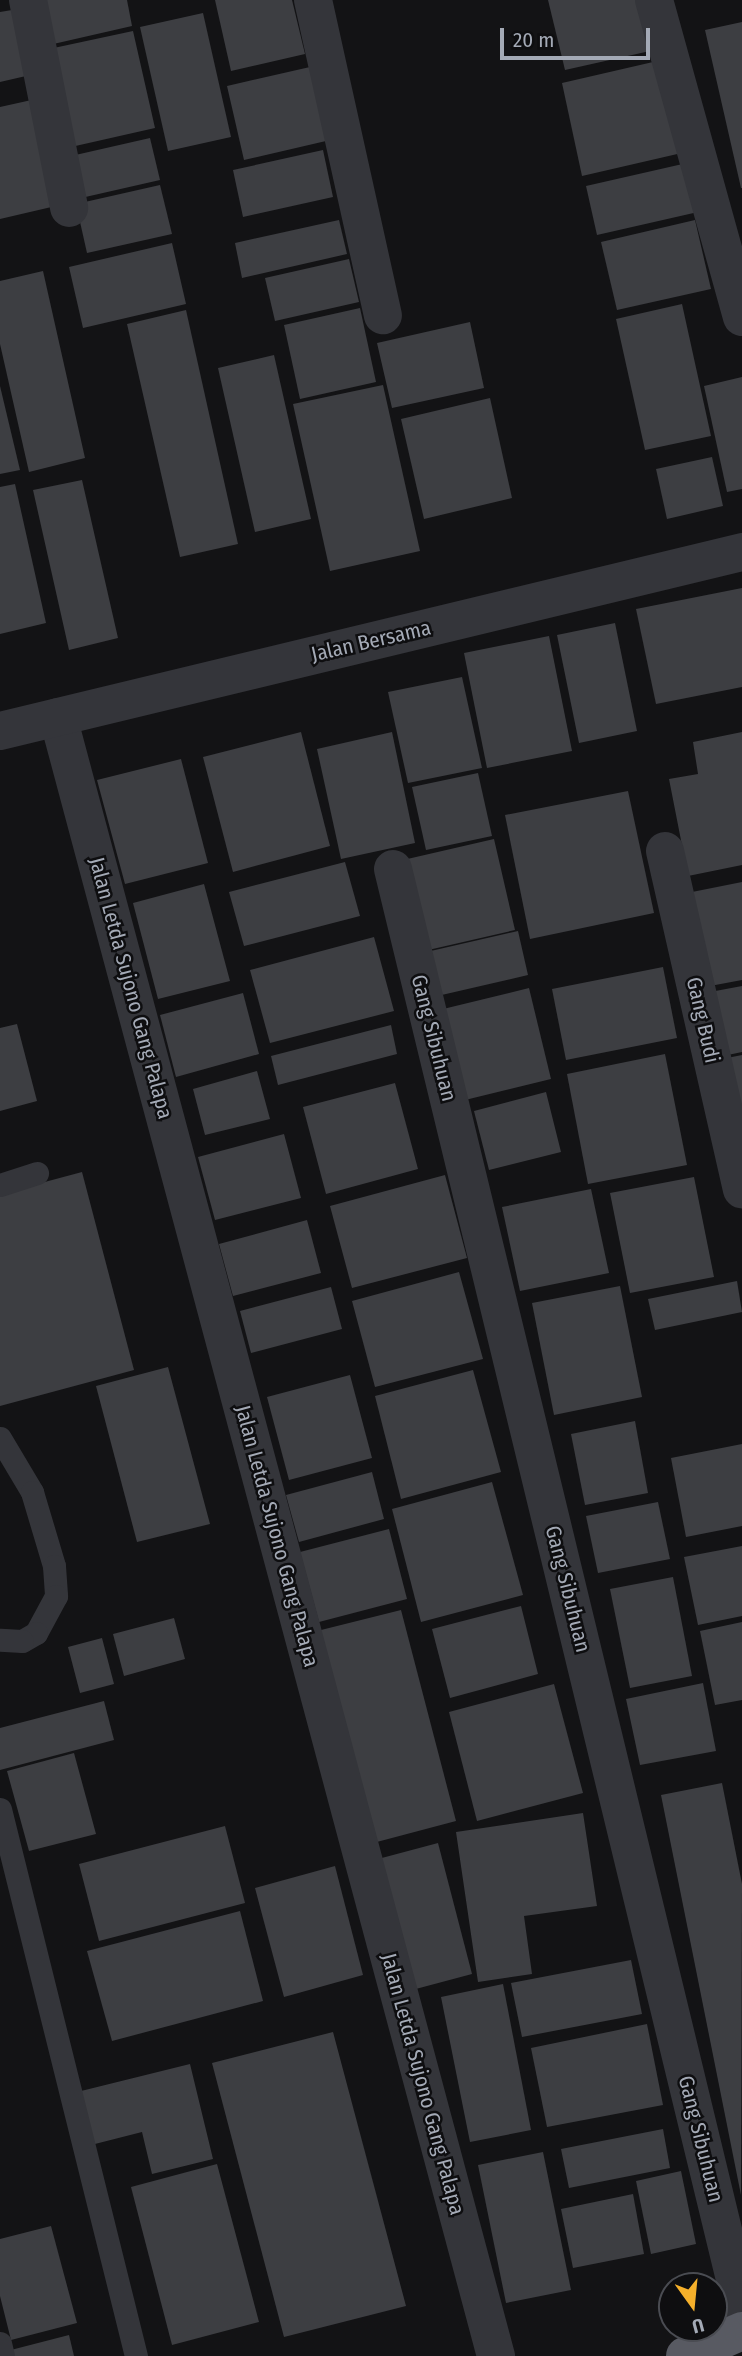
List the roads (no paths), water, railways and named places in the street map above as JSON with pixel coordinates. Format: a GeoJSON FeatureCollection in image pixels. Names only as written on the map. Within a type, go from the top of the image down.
{"type":"FeatureCollection","features":[{"type":"Feature","properties":{"kind":"highway"},"geometry":{"type":"LineString","coordinates":[[685,2356],[742,2331]]}},
{"type":"Feature","properties":{"kind":"street"},"geometry":{"type":"LineString","coordinates":[[29,0],[69,208]]}},
{"type":"Feature","properties":{"kind":"street"},"geometry":{"type":"LineString","coordinates":[[313,0],[383,315]]}},
{"type":"Feature","properties":{"kind":"street"},"geometry":{"type":"LineString","coordinates":[[654,0],[742,317]]}},
{"type":"Feature","properties":{"kind":"street","name":"Jalan Bersama"},"geometry":{"type":"LineString","coordinates":[[0,730],[742,552]]}},
{"type":"Feature","properties":{"kind":"street","name":"Jalan Letda Sujono Gang Palapa"},"geometry":{"type":"LineString","coordinates":[[58,716],[496,2356]]}},
{"type":"Feature","properties":{"kind":"street","name":"Gang Budi"},"geometry":{"type":"LineString","coordinates":[[664,851],[742,1189]]}},
{"type":"Feature","properties":{"kind":"street","name":"Gang Sibuhuan"},"geometry":{"type":"LineString","coordinates":[[393,869],[742,2308]]}},
{"type":"Feature","properties":{"kind":"lane"},"geometry":{"type":"LineString","coordinates":[[0,1185],[37,1173]]}},
{"type":"Feature","properties":{"kind":"lane"},"geometry":{"type":"LineString","coordinates":[[0,1438],[32,1492],[47,1536],[56,1596],[36,1633],[22,1641],[0,1640]]}},
{"type":"Feature","properties":{"kind":"lane"},"geometry":{"type":"LineString","coordinates":[[0,1809],[136,2356]]}},
{"type":"Feature","properties":{"kind":"lane"},"geometry":{"type":"LineString","coordinates":[[0,2343],[3,2356]]}}]}
